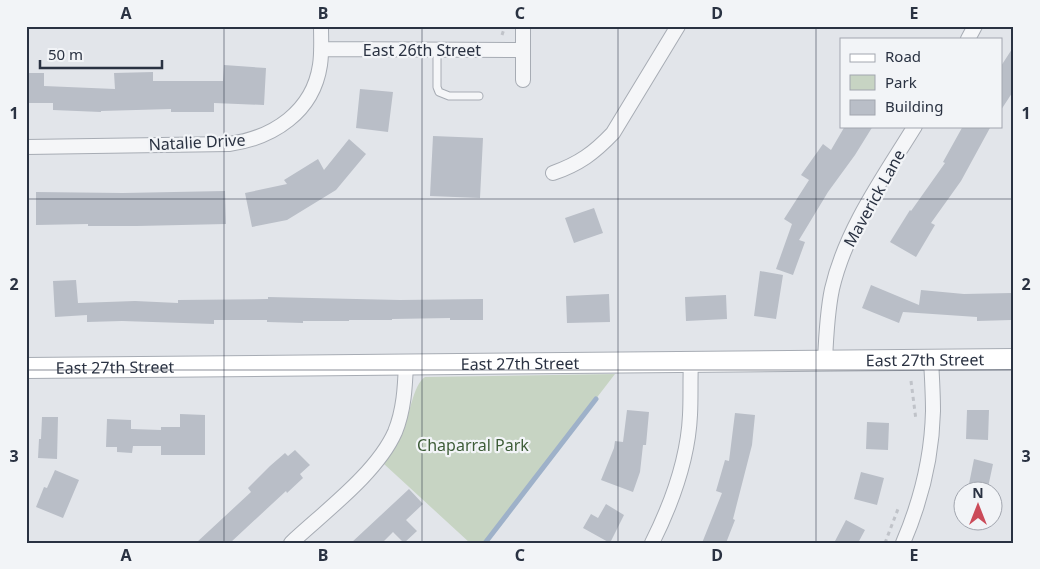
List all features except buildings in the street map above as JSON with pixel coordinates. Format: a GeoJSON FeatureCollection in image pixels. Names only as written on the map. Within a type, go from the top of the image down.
{"type":"FeatureCollection","features":[{"type":"Feature","properties":{"kind":"street","name":"Natalie Drive"},"geometry":{"type":"LineString","coordinates":[[26,147],[229,144],[246,142],[262,137],[277,129],[295,114],[306,101],[314,86],[319,70],[321,26]]}},
{"type":"Feature","properties":{"kind":"street"},"geometry":{"type":"LineString","coordinates":[[523,26],[523,80]]}},
{"type":"Feature","properties":{"kind":"street"},"geometry":{"type":"LineString","coordinates":[[553,173],[572,166],[587,157],[613,133],[678,26]]}},
{"type":"Feature","properties":{"kind":"street"},"geometry":{"type":"LineString","coordinates":[[969,38],[975,26]]}},
{"type":"Feature","properties":{"kind":"street","name":"East 26th Street"},"geometry":{"type":"LineString","coordinates":[[321,49],[523,50]]}},
{"type":"Feature","properties":{"kind":"street","name":"Maverick Lane"},"geometry":{"type":"LineString","coordinates":[[825,361],[827,321],[832,289],[840,262],[864,210],[914,128]]}},
{"type":"Feature","properties":{"kind":"street","name":"East 27th Street"},"geometry":{"type":"LineString","coordinates":[[26,368],[1014,359]]}},
{"type":"Feature","properties":{"kind":"street"},"geometry":{"type":"LineString","coordinates":[[903,543],[922,492],[929,454],[933,412],[932,360]]}},
{"type":"Feature","properties":{"kind":"street"},"geometry":{"type":"LineString","coordinates":[[652,543],[675,493],[686,447],[690,416],[690,362]]}},
{"type":"Feature","properties":{"kind":"street"},"geometry":{"type":"LineString","coordinates":[[291,543],[366,475],[382,455],[394,432],[402,407],[406,364]]}},
{"type":"Feature","properties":{"kind":"lane"},"geometry":{"type":"LineString","coordinates":[[437,50],[437,87],[439,92],[449,96],[479,96]]}},
{"type":"Feature","properties":{"kind":"path"},"geometry":{"type":"LineString","coordinates":[[912,381],[917,422]]}},
{"type":"Feature","properties":{"kind":"path"},"geometry":{"type":"LineString","coordinates":[[885,543],[900,506]]}},
{"type":"Feature","properties":{"kind":"green space","name":"Chaparral Park"},"geometry":{"type":"Polygon","coordinates":[[[615,374],[485,543],[470,543],[384,464],[401,434],[417,387],[425,377],[615,374]]]}},
{"type":"Feature","properties":{"kind":"waterway"},"geometry":{"type":"LineString","coordinates":[[485,543],[596,399]]}}]}
